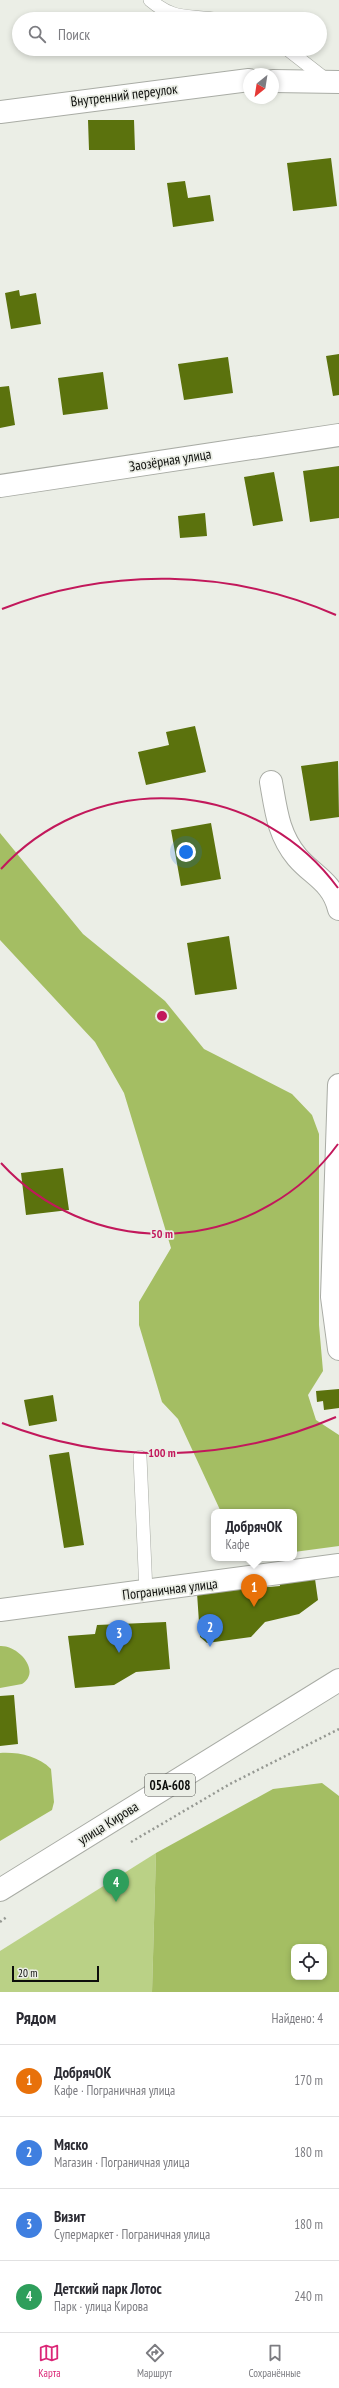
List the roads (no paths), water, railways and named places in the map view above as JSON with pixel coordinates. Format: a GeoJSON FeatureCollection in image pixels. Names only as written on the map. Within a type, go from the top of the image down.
{"type":"FeatureCollection","features":[{"type":"Feature","properties":{"kind":"street","name":"Внутренний переулок"},"geometry":{"type":"LineString","coordinates":[[0,112],[243,81]]}},
{"type":"Feature","properties":{"kind":"street"},"geometry":{"type":"LineString","coordinates":[[279,81],[334,82]]}},
{"type":"Feature","properties":{"kind":"street","name":"Заозёрная улица"},"geometry":{"type":"LineString","coordinates":[[0,486],[339,435]]}},
{"type":"Feature","properties":{"kind":"street"},"geometry":{"type":"LineString","coordinates":[[271,782],[281,832],[298,858],[327,883],[339,908]]}},
{"type":"Feature","properties":{"kind":"street"},"geometry":{"type":"LineString","coordinates":[[339,1085],[338,1156],[332,1296],[339,1349]]}},
{"type":"Feature","properties":{"kind":"street","name":"Пограничная улица"},"geometry":{"type":"LineString","coordinates":[[0,1610],[146,1592],[339,1565]]}},
{"type":"Feature","properties":{"kind":"street","name":"улица Кирова"},"geometry":{"type":"LineString","coordinates":[[0,1890],[339,1680]]}},
{"type":"Feature","properties":{"kind":"lane"},"geometry":{"type":"LineString","coordinates":[[150,0],[161,9],[168,12]]}},
{"type":"Feature","properties":{"kind":"lane"},"geometry":{"type":"LineString","coordinates":[[297,56],[334,82]]}},
{"type":"Feature","properties":{"kind":"lane"},"geometry":{"type":"LineString","coordinates":[[140,1457],[146,1592]]}},
{"type":"Feature","properties":{"kind":"place","name":"ДобрячОК"},"geometry":{"type":"Point","coordinates":[254,1607]}},
{"type":"Feature","properties":{"kind":"place","name":"Мяско"},"geometry":{"type":"Point","coordinates":[210,1647]}},
{"type":"Feature","properties":{"kind":"place","name":"Визит"},"geometry":{"type":"Point","coordinates":[119,1653]}},
{"type":"Feature","properties":{"kind":"place","name":"Детский парк Лотос"},"geometry":{"type":"Point","coordinates":[116,1902]}}]}
